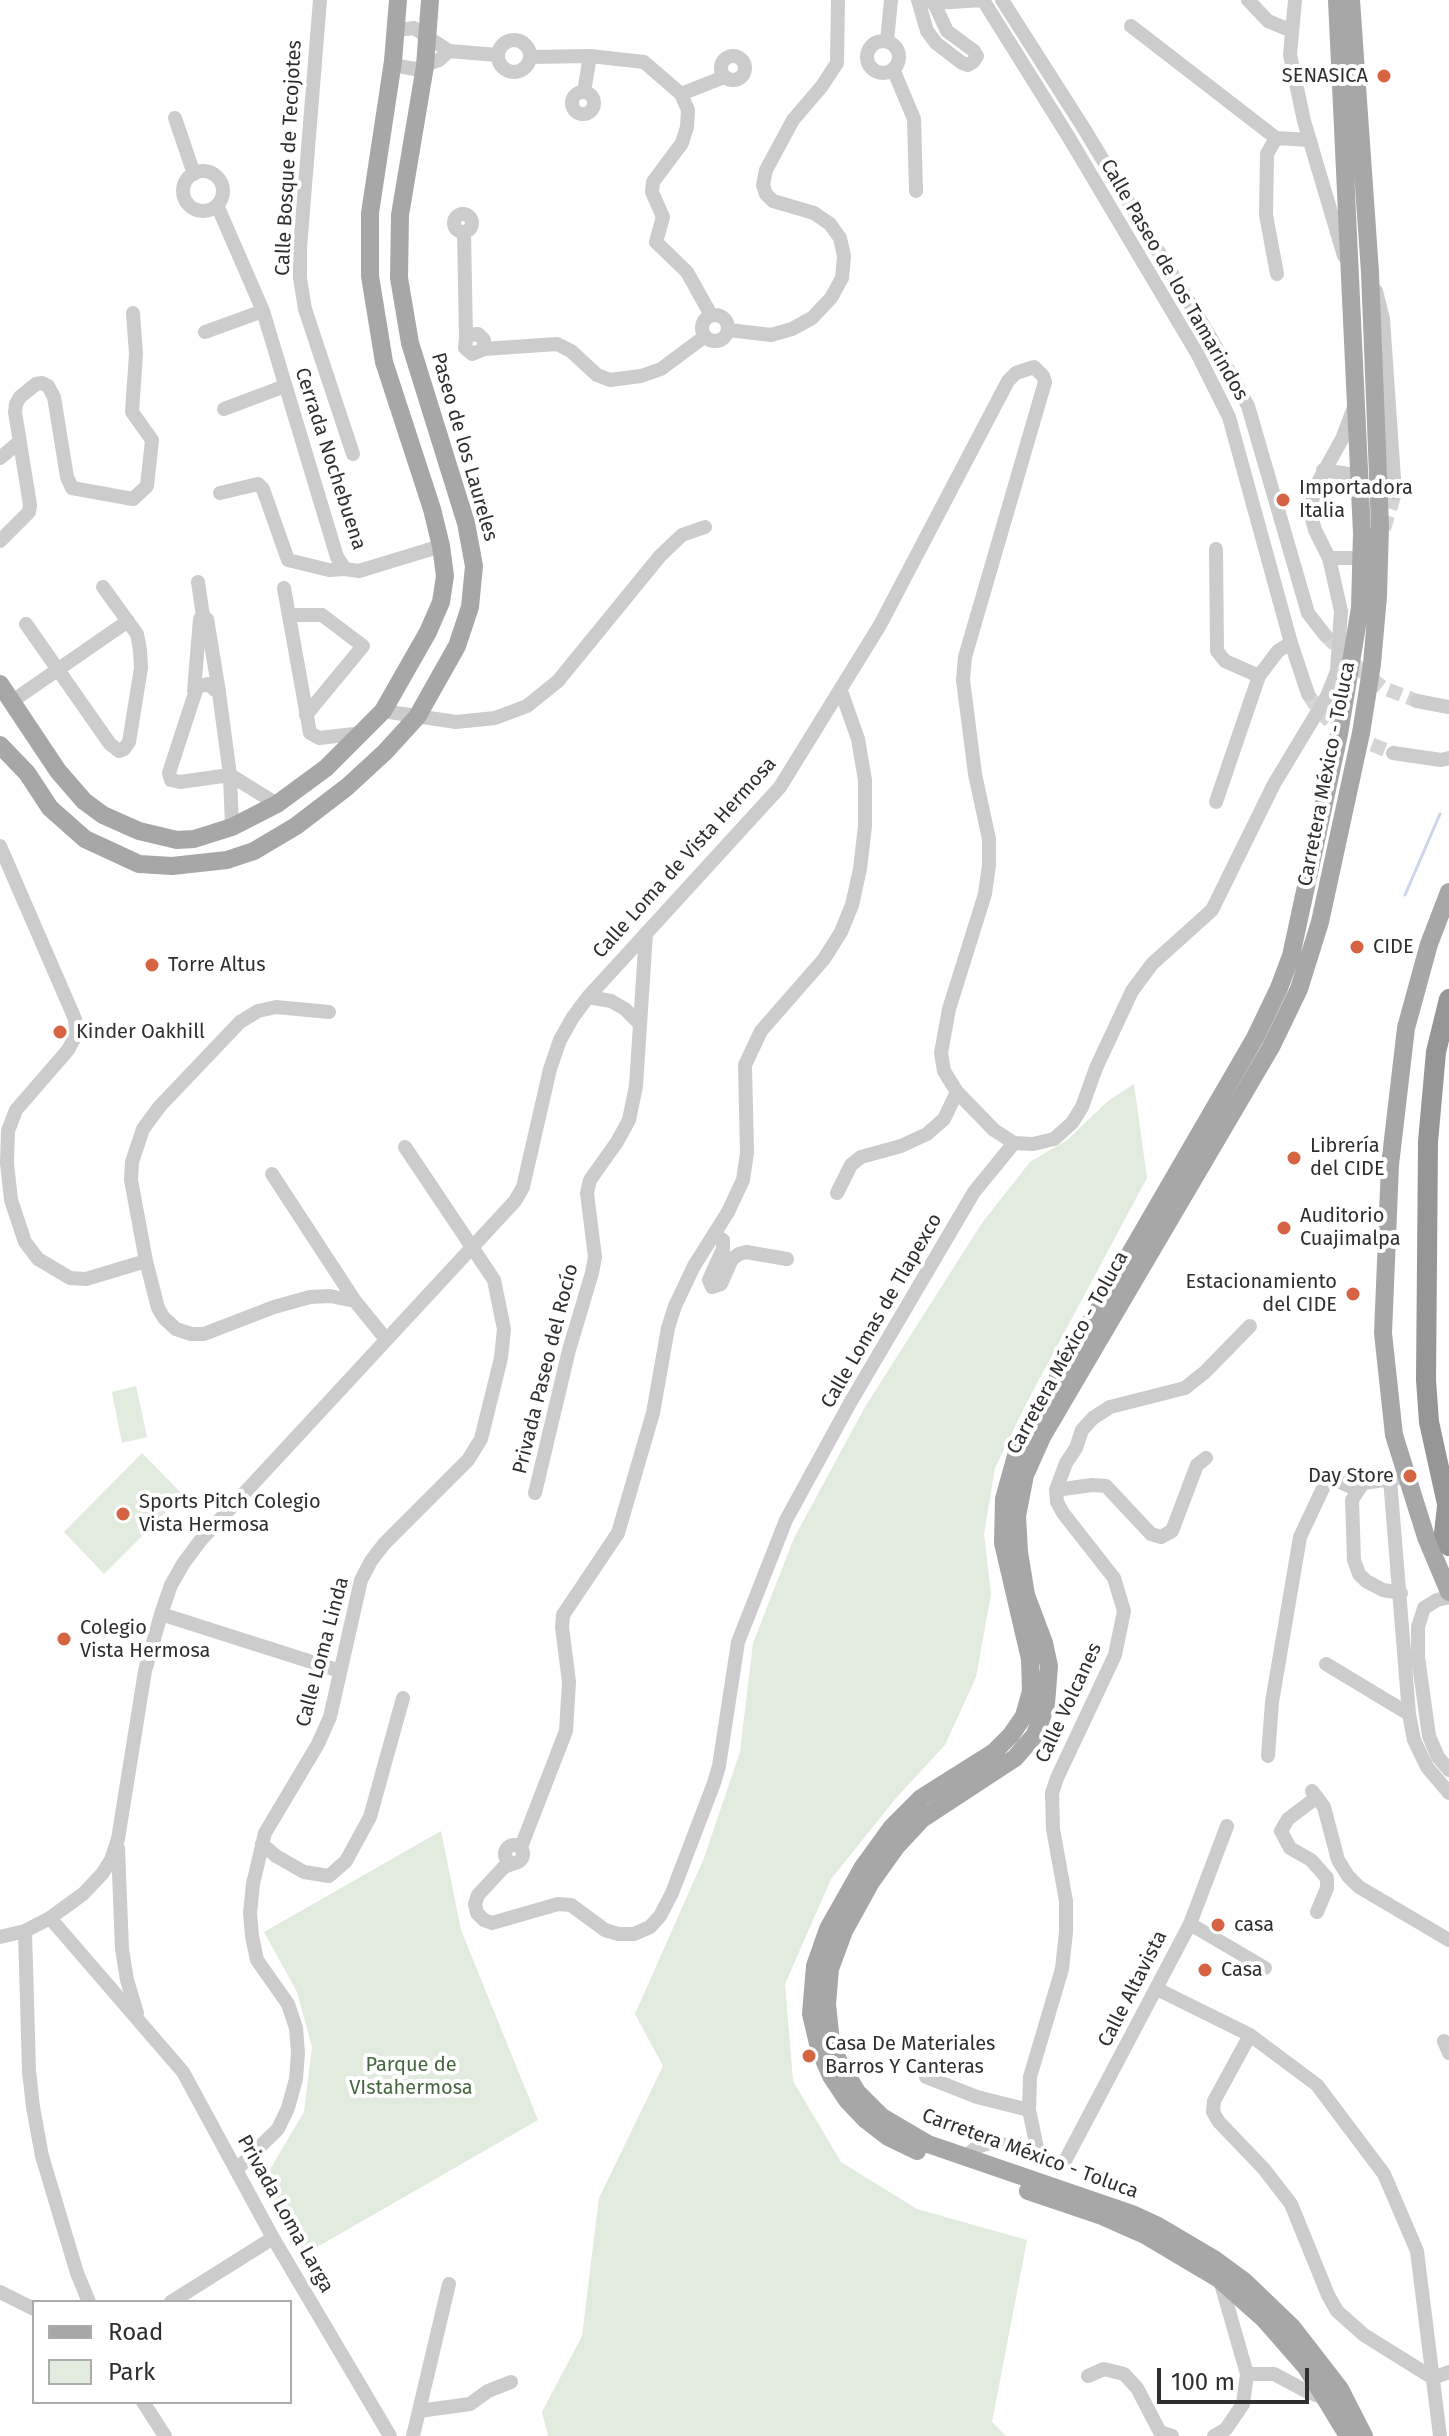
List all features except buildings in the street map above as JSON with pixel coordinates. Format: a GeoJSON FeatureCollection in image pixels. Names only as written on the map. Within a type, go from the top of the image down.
{"type":"FeatureCollection","features":[{"type":"Feature","properties":{"kind":"highway"},"geometry":{"type":"LineString","coordinates":[[1449,999],[1436,1052],[1428,1142],[1426,1380],[1429,1422],[1448,1510],[1444,1533],[1449,1546]]}},
{"type":"Feature","properties":{"kind":"main road"},"geometry":{"type":"LineString","coordinates":[[0,684],[70,787],[103,815],[139,831],[177,840],[194,839],[232,827],[277,804],[326,768],[383,711],[428,632],[441,602],[445,576],[441,546],[384,362],[370,276],[370,213],[393,61],[398,0]]}},
{"type":"Feature","properties":{"kind":"main road","name":"Paseo de los Laureles"},"geometry":{"type":"LineString","coordinates":[[0,745],[8,763],[34,785],[50,808],[85,839],[139,864],[161,865],[227,860],[254,851],[296,826],[347,787],[417,717],[457,646],[470,607],[474,566],[466,523],[410,343],[399,278],[400,215],[425,66],[430,0]]}},
{"type":"Feature","properties":{"kind":"main road","name":"Carretera México - Toluca"},"geometry":{"type":"LineString","coordinates":[[1337,0],[1362,533],[1360,608],[1352,667],[1291,956],[1255,1038],[1019,1445],[1004,1499],[1003,1543],[1030,1659],[1031,1691],[1024,1716],[994,1752],[921,1798],[892,1827],[870,1857],[828,1929],[815,1966],[811,2014],[819,2048],[831,2076],[847,2100],[888,2137],[923,2154],[1102,2216],[1145,2235],[1219,2279],[1264,2319],[1306,2367],[1348,2436]]}},
{"type":"Feature","properties":{"kind":"main road","name":"Carretera México - Toluca"},"geometry":{"type":"LineString","coordinates":[[1351,0],[1370,272],[1380,526],[1378,596],[1372,664],[1361,733],[1311,955],[1288,1016],[1271,1047],[1042,1437],[1025,1475],[1017,1516],[1019,1552],[1026,1595],[1044,1643],[1049,1675],[1046,1704],[1034,1736],[1015,1758],[938,1808],[908,1832],[884,1863],[852,1915],[830,1969],[827,2004],[831,2042],[846,2075],[857,2092],[882,2117],[911,2135],[965,2157],[1132,2214],[1189,2242],[1244,2281],[1276,2310],[1310,2348],[1340,2389],[1364,2436]]}},
{"type":"Feature","properties":{"kind":"main road"},"geometry":{"type":"LineString","coordinates":[[34,785],[44,776],[58,771]]}},
{"type":"Feature","properties":{"kind":"main road"},"geometry":{"type":"LineString","coordinates":[[50,808],[64,797],[70,787]]}},
{"type":"Feature","properties":{"kind":"main road"},"geometry":{"type":"LineString","coordinates":[[85,839],[99,825],[157,845],[177,840]]}},
{"type":"Feature","properties":{"kind":"main road"},"geometry":{"type":"LineString","coordinates":[[1449,892],[1429,944],[1406,1028],[1390,1165],[1383,1333],[1399,1478],[1449,1594]]}},
{"type":"Feature","properties":{"kind":"street","name":"Calle Bosque de Tecojotes"},"geometry":{"type":"LineString","coordinates":[[320,0],[300,278],[309,321],[353,454]]}},
{"type":"Feature","properties":{"kind":"street"},"geometry":{"type":"LineString","coordinates":[[729,330],[771,335],[792,329],[812,318],[831,298],[842,278],[844,256],[840,238],[830,224],[814,213],[773,201],[763,185],[766,170],[793,120],[837,63],[838,0]]}},
{"type":"Feature","properties":{"kind":"street"},"geometry":{"type":"LineString","coordinates":[[887,41],[891,0]]}},
{"type":"Feature","properties":{"kind":"street"},"geometry":{"type":"LineString","coordinates":[[918,0],[927,31],[936,43],[968,65],[977,56],[974,51],[947,31],[930,2],[983,0]]}},
{"type":"Feature","properties":{"kind":"street","name":"Calle Paseo de los Tamarindos"},"geometry":{"type":"LineString","coordinates":[[983,0],[1068,136],[1216,389],[1229,417],[1308,694]]}},
{"type":"Feature","properties":{"kind":"street","name":"Calle Paseo de los Tamarindos"},"geometry":{"type":"LineString","coordinates":[[1002,0],[1083,127],[1248,406],[1308,613],[1325,635]]}},
{"type":"Feature","properties":{"kind":"street"},"geometry":{"type":"LineString","coordinates":[[1248,0],[1268,21],[1292,31]]}},
{"type":"Feature","properties":{"kind":"street"},"geometry":{"type":"LineString","coordinates":[[1295,0],[1290,55],[1310,140],[1350,276]]}},
{"type":"Feature","properties":{"kind":"street"},"geometry":{"type":"LineString","coordinates":[[1131,26],[1276,138],[1310,140]]}},
{"type":"Feature","properties":{"kind":"street"},"geometry":{"type":"LineString","coordinates":[[397,30],[414,28],[449,51],[497,55]]}},
{"type":"Feature","properties":{"kind":"street"},"geometry":{"type":"LineString","coordinates":[[514,39],[526,44],[531,57],[525,69],[513,73],[501,67],[497,55],[502,43],[514,39]]}},
{"type":"Feature","properties":{"kind":"street"},"geometry":{"type":"LineString","coordinates":[[887,41],[895,47],[899,56],[893,69],[884,73],[875,71],[867,59],[873,45],[887,41]]}},
{"type":"Feature","properties":{"kind":"street"},"geometry":{"type":"LineString","coordinates":[[393,61],[408,69],[425,66],[449,51]]}},
{"type":"Feature","properties":{"kind":"street"},"geometry":{"type":"LineString","coordinates":[[531,57],[590,56],[644,62],[681,94],[688,110],[682,143],[653,182],[652,192],[663,217],[656,242],[687,272],[711,315]]}},
{"type":"Feature","properties":{"kind":"street"},"geometry":{"type":"LineString","coordinates":[[584,92],[590,56]]}},
{"type":"Feature","properties":{"kind":"street"},"geometry":{"type":"LineString","coordinates":[[893,69],[914,119],[916,191]]}},
{"type":"Feature","properties":{"kind":"street"},"geometry":{"type":"LineString","coordinates":[[681,94],[724,77]]}},
{"type":"Feature","properties":{"kind":"street"},"geometry":{"type":"LineString","coordinates":[[175,118],[194,174]]}},
{"type":"Feature","properties":{"kind":"street"},"geometry":{"type":"LineString","coordinates":[[1068,136],[1083,127]]}},
{"type":"Feature","properties":{"kind":"street"},"geometry":{"type":"LineString","coordinates":[[1276,138],[1267,154],[1266,215],[1277,274]]}},
{"type":"Feature","properties":{"kind":"street"},"geometry":{"type":"LineString","coordinates":[[206,172],[221,182],[222,194],[217,205],[206,211],[189,205],[184,188],[194,174],[206,172]]}},
{"type":"Feature","properties":{"kind":"street","name":"Cerrada Nochebuena"},"geometry":{"type":"LineString","coordinates":[[217,205],[263,311],[337,557],[345,569],[359,571],[441,546]]}},
{"type":"Feature","properties":{"kind":"street"},"geometry":{"type":"LineString","coordinates":[[464,232],[466,339],[473,333],[478,334],[484,340],[484,349],[557,344],[571,351],[597,375],[610,380],[641,376],[661,369],[704,337]]}},
{"type":"Feature","properties":{"kind":"street"},"geometry":{"type":"LineString","coordinates":[[1370,272],[1383,319],[1395,493]]}},
{"type":"Feature","properties":{"kind":"street"},"geometry":{"type":"LineString","coordinates":[[205,332],[263,311]]}},
{"type":"Feature","properties":{"kind":"street"},"geometry":{"type":"LineString","coordinates":[[0,541],[29,512],[18,443],[16,404],[36,384],[48,386],[54,397],[67,477],[72,488],[133,499],[147,486],[152,440],[132,412],[136,354],[133,313]]}},
{"type":"Feature","properties":{"kind":"street"},"geometry":{"type":"LineString","coordinates":[[711,315],[720,315],[727,321],[729,330],[719,342],[704,337],[701,329],[704,320],[711,315]]}},
{"type":"Feature","properties":{"kind":"street","name":"Calle Loma de Vista Hermosa"},"geometry":{"type":"LineString","coordinates":[[0,1937],[25,1931],[50,1918],[83,1894],[111,1860],[118,1839],[145,1671],[171,1585],[200,1541],[515,1201],[523,1187],[550,1069],[560,1040],[588,997],[780,787],[880,625],[1002,391],[1016,373],[1034,367],[1043,376],[1044,390],[965,657],[963,680],[975,774],[989,839],[989,865],[985,894],[943,1031],[941,1053],[944,1071],[957,1092],[994,1130],[1014,1143]]}},
{"type":"Feature","properties":{"kind":"street"},"geometry":{"type":"LineString","coordinates":[[1216,389],[1234,379]]}},
{"type":"Feature","properties":{"kind":"street"},"geometry":{"type":"LineString","coordinates":[[224,409],[285,386]]}},
{"type":"Feature","properties":{"kind":"street"},"geometry":{"type":"LineString","coordinates":[[1014,1143],[1033,1144],[1054,1139],[1072,1123],[1082,1107],[1096,1068],[1132,991],[1152,964],[1212,910],[1274,784],[1327,696],[1337,671],[1341,611],[1329,558],[1311,515],[1316,486],[1342,439],[1356,402]]}},
{"type":"Feature","properties":{"kind":"street"},"geometry":{"type":"LineString","coordinates":[[0,458],[18,443]]}},
{"type":"Feature","properties":{"kind":"street"},"geometry":{"type":"LineString","coordinates":[[1323,470],[1348,474],[1360,481]]}},
{"type":"Feature","properties":{"kind":"street"},"geometry":{"type":"LineString","coordinates":[[220,493],[258,484],[263,489],[288,560],[329,570],[345,569]]}},
{"type":"Feature","properties":{"kind":"street"},"geometry":{"type":"LineString","coordinates":[[383,711],[456,722],[495,718],[527,706],[558,681],[660,556],[682,535],[705,527]]}},
{"type":"Feature","properties":{"kind":"street"},"geometry":{"type":"LineString","coordinates":[[1216,549],[1217,651],[1225,661],[1259,676]]}},
{"type":"Feature","properties":{"kind":"street"},"geometry":{"type":"LineString","coordinates":[[1329,558],[1352,558]]}},
{"type":"Feature","properties":{"kind":"street"},"geometry":{"type":"LineString","coordinates":[[198,582],[219,693],[230,775],[232,827]]}},
{"type":"Feature","properties":{"kind":"street"},"geometry":{"type":"LineString","coordinates":[[26,624],[114,749],[124,749],[129,742],[141,668],[137,634],[103,587]]}},
{"type":"Feature","properties":{"kind":"street"},"geometry":{"type":"LineString","coordinates":[[284,588],[310,733],[319,738],[363,733]]}},
{"type":"Feature","properties":{"kind":"street"},"geometry":{"type":"LineString","coordinates":[[290,615],[322,615],[363,646],[306,715]]}},
{"type":"Feature","properties":{"kind":"street"},"geometry":{"type":"LineString","coordinates":[[203,616],[200,619],[194,691],[169,776],[180,782],[230,775],[277,804]]}},
{"type":"Feature","properties":{"kind":"street"},"geometry":{"type":"LineString","coordinates":[[11,702],[128,621]]}},
{"type":"Feature","properties":{"kind":"street"},"geometry":{"type":"LineString","coordinates":[[1216,802],[1259,676],[1278,651],[1291,643]]}},
{"type":"Feature","properties":{"kind":"street"},"geometry":{"type":"LineString","coordinates":[[194,691],[208,684],[219,693]]}},
{"type":"Feature","properties":{"kind":"street","name":"Calle Lomas de Tlapexco"},"geometry":{"type":"LineString","coordinates":[[841,691],[858,739],[865,780],[865,826],[852,905],[841,932],[824,959],[761,1031],[745,1065],[747,1153],[743,1180],[728,1212],[694,1266],[668,1328],[653,1413],[618,1533],[563,1615],[569,1682],[566,1731],[521,1847],[522,1858],[504,1867],[478,1895],[475,1904],[477,1913],[484,1920],[492,1923],[558,1904],[571,1905],[605,1930],[634,1934],[650,1927],[660,1916],[672,1893],[714,1783],[738,1642],[786,1520],[850,1403],[974,1192],[1014,1143]]}},
{"type":"Feature","properties":{"kind":"street"},"geometry":{"type":"LineString","coordinates":[[1417,701],[1449,707]]}},
{"type":"Feature","properties":{"kind":"street"},"geometry":{"type":"LineString","coordinates":[[1393,753],[1446,755]]}},
{"type":"Feature","properties":{"kind":"street"},"geometry":{"type":"LineString","coordinates":[[0,846],[75,1019],[76,1035],[68,1050],[16,1110],[8,1131],[11,1200],[25,1242],[38,1259],[70,1278],[86,1279],[146,1261]]}},
{"type":"Feature","properties":{"kind":"street","name":"Privada Paseo del Rocío"},"geometry":{"type":"LineString","coordinates":[[535,1493],[595,1257],[587,1193],[590,1180],[629,1120],[636,1086],[646,933]]}},
{"type":"Feature","properties":{"kind":"street"},"geometry":{"type":"LineString","coordinates":[[588,997],[611,1001],[639,1023]]}},
{"type":"Feature","properties":{"kind":"street"},"geometry":{"type":"LineString","coordinates":[[329,1012],[293,1007],[258,1011],[225,1036],[143,1129],[132,1162],[131,1180],[158,1308],[176,1329],[204,1334],[274,1307],[310,1297],[330,1296],[355,1301]]}},
{"type":"Feature","properties":{"kind":"street"},"geometry":{"type":"LineString","coordinates":[[837,1193],[851,1165],[861,1157],[901,1146],[927,1134],[944,1119],[957,1092]]}},
{"type":"Feature","properties":{"kind":"street","name":"Calle Loma Linda"},"geometry":{"type":"LineString","coordinates":[[236,2170],[278,2129],[296,2079],[296,2028],[288,2004],[257,1960],[252,1936],[250,1913],[253,1884],[265,1833],[330,1717],[361,1580],[384,1544],[468,1460],[481,1439],[501,1358],[504,1329],[494,1280],[405,1147]]}},
{"type":"Feature","properties":{"kind":"street"},"geometry":{"type":"LineString","coordinates":[[272,1174],[355,1301],[385,1338]]}},
{"type":"Feature","properties":{"kind":"street"},"geometry":{"type":"LineString","coordinates":[[714,1234],[723,1240],[723,1249],[709,1280],[712,1287],[721,1284],[732,1259],[739,1254],[746,1252],[787,1259]]}},
{"type":"Feature","properties":{"kind":"street"},"geometry":{"type":"LineString","coordinates":[[1206,1458],[1197,1465],[1172,1531],[1161,1537],[1151,1534],[1106,1486],[1056,1490],[1082,1430],[1093,1418],[1110,1407],[1185,1388],[1250,1326]]}},
{"type":"Feature","properties":{"kind":"street"},"geometry":{"type":"LineString","coordinates":[[1401,1593],[1383,1590],[1366,1581],[1359,1574],[1354,1560],[1352,1500],[1356,1489],[1363,1483],[1399,1478],[1401,1593],[1409,1714],[1414,1740],[1427,1767],[1449,1793]]}},
{"type":"Feature","properties":{"kind":"street"},"geometry":{"type":"LineString","coordinates":[[1268,1756],[1274,1687],[1300,1537],[1329,1480],[1346,1483],[1356,1489]]}},
{"type":"Feature","properties":{"kind":"street","name":"Calle Volcanes"},"geometry":{"type":"LineString","coordinates":[[1039,2157],[1029,2110],[1030,2077],[1062,1969],[1066,1932],[1066,1901],[1053,1829],[1052,1793],[1115,1655],[1124,1611],[1114,1578],[1063,1513],[1057,1502],[1056,1490]]}},
{"type":"Feature","properties":{"kind":"street"},"geometry":{"type":"LineString","coordinates":[[1449,1594],[1424,1608],[1418,1627],[1418,1642],[1429,1736],[1438,1757],[1449,1770]]}},
{"type":"Feature","properties":{"kind":"street"},"geometry":{"type":"LineString","coordinates":[[161,1614],[340,1671]]}},
{"type":"Feature","properties":{"kind":"street"},"geometry":{"type":"LineString","coordinates":[[1326,1664],[1409,1714]]}},
{"type":"Feature","properties":{"kind":"street"},"geometry":{"type":"LineString","coordinates":[[262,1844],[304,1872],[329,1876],[346,1861],[370,1817],[403,1698]]}},
{"type":"Feature","properties":{"kind":"street"},"geometry":{"type":"LineString","coordinates":[[1317,1912],[1327,1888],[1327,1878],[1311,1860],[1290,1848],[1281,1831],[1288,1819],[1314,1794],[1324,1807],[1338,1860],[1348,1876],[1359,1887],[1449,1940]]}},
{"type":"Feature","properties":{"kind":"street","name":"Calle Altavista"},"geometry":{"type":"LineString","coordinates":[[1039,2157],[1061,2164],[1066,2159],[1190,1924],[1227,1826]]}},
{"type":"Feature","properties":{"kind":"street","name":"Privada Loma Larga"},"geometry":{"type":"LineString","coordinates":[[118,1839],[122,1949],[138,2017]]}},
{"type":"Feature","properties":{"kind":"street","name":"Privada Loma Larga"},"geometry":{"type":"LineString","coordinates":[[50,1918],[183,2072],[273,2238],[390,2436]]}},
{"type":"Feature","properties":{"kind":"street"},"geometry":{"type":"LineString","coordinates":[[1190,1924],[1265,1968]]}},
{"type":"Feature","properties":{"kind":"street"},"geometry":{"type":"LineString","coordinates":[[25,1931],[33,2107],[42,2156],[88,2300]]}},
{"type":"Feature","properties":{"kind":"street"},"geometry":{"type":"LineString","coordinates":[[1157,1989],[1250,2035],[1317,2085],[1384,2174],[1417,2251],[1433,2378],[1442,2394],[1440,2436]]}},
{"type":"Feature","properties":{"kind":"street"},"geometry":{"type":"LineString","coordinates":[[1250,2035],[1214,2101],[1213,2112],[1291,2204],[1337,2311],[1364,2335],[1433,2378]]}},
{"type":"Feature","properties":{"kind":"street"},"geometry":{"type":"LineString","coordinates":[[926,2077],[977,2097],[1029,2110]]}},
{"type":"Feature","properties":{"kind":"street"},"geometry":{"type":"LineString","coordinates":[[965,2157],[977,2147],[989,2143],[1002,2144],[1039,2157]]}},
{"type":"Feature","properties":{"kind":"street"},"geometry":{"type":"LineString","coordinates":[[174,2300],[273,2238]]}},
{"type":"Feature","properties":{"kind":"street"},"geometry":{"type":"LineString","coordinates":[[1214,2436],[1226,2429],[1243,2404],[1247,2374],[1219,2279]]}},
{"type":"Feature","properties":{"kind":"street"},"geometry":{"type":"LineString","coordinates":[[413,2436],[449,2284]]}},
{"type":"Feature","properties":{"kind":"street"},"geometry":{"type":"LineString","coordinates":[[0,2292],[32,2308]]}},
{"type":"Feature","properties":{"kind":"street"},"geometry":{"type":"LineString","coordinates":[[1088,2376],[1104,2369],[1124,2374],[1137,2388],[1160,2432],[1172,2436]]}},
{"type":"Feature","properties":{"kind":"street"},"geometry":{"type":"LineString","coordinates":[[1433,2378],[1449,2372]]}},
{"type":"Feature","properties":{"kind":"street"},"geometry":{"type":"LineString","coordinates":[[1247,2374],[1274,2374],[1324,2398]]}},
{"type":"Feature","properties":{"kind":"street"},"geometry":{"type":"LineString","coordinates":[[419,2411],[470,2404],[488,2391],[511,2382]]}},
{"type":"Feature","properties":{"kind":"street"},"geometry":{"type":"LineString","coordinates":[[144,2404],[165,2436]]}},
{"type":"Feature","properties":{"kind":"green space"},"geometry":{"type":"Polygon","coordinates":[[[1134,1084],[1147,1178],[995,1468],[984,1534],[991,1594],[976,1677],[945,1745],[896,1798],[831,1879],[785,1984],[793,2081],[841,2162],[917,2209],[1027,2240],[992,2422],[1006,2436],[548,2436],[542,2412],[582,2336],[599,2198],[663,2066],[635,2014],[704,1858],[740,1752],[753,1643],[794,1538],[865,1407],[982,1223],[1030,1162],[1067,1140],[1108,1101],[1134,1084]]]}},
{"type":"Feature","properties":{"kind":"green space"},"geometry":{"type":"Polygon","coordinates":[[[136,1386],[147,1437],[122,1443],[112,1392],[136,1386]]]}},
{"type":"Feature","properties":{"kind":"green space","name":"Sports Pitch Colegio Vista Hermosa"},"geometry":{"type":"Polygon","coordinates":[[[142,1453],[183,1495],[104,1574],[64,1532],[142,1453]]]}},
{"type":"Feature","properties":{"kind":"green space","name":"Parque de VIstahermosa"},"geometry":{"type":"Polygon","coordinates":[[[441,1831],[461,1930],[538,2120],[305,2254],[263,2181],[304,2112],[312,2047],[297,1992],[264,1932],[441,1831]]]}},
{"type":"Feature","properties":{"kind":"waterway"},"geometry":{"type":"LineString","coordinates":[[1405,895],[1440,814]]}},
{"type":"Feature","properties":{"kind":"tunnel"},"geometry":{"type":"LineString","coordinates":[[1384,529],[1395,493]]}},
{"type":"Feature","properties":{"kind":"tunnel"},"geometry":{"type":"LineString","coordinates":[[1325,635],[1384,688],[1417,701]]}},
{"type":"Feature","properties":{"kind":"tunnel"},"geometry":{"type":"LineString","coordinates":[[1308,694],[1319,711],[1341,732],[1393,753]]}},
{"type":"Feature","properties":{"kind":"place","name":"SENASICA"},"geometry":{"type":"Point","coordinates":[1384,76]}},
{"type":"Feature","properties":{"kind":"place","name":"Importadora Italia"},"geometry":{"type":"Point","coordinates":[1283,500]}},
{"type":"Feature","properties":{"kind":"place","name":"CIDE"},"geometry":{"type":"Point","coordinates":[1357,947]}},
{"type":"Feature","properties":{"kind":"place","name":"Torre Altus"},"geometry":{"type":"Point","coordinates":[152,965]}},
{"type":"Feature","properties":{"kind":"place","name":"Kinder Oakhill"},"geometry":{"type":"Point","coordinates":[60,1032]}},
{"type":"Feature","properties":{"kind":"place","name":"Librería del CIDE"},"geometry":{"type":"Point","coordinates":[1294,1158]}},
{"type":"Feature","properties":{"kind":"place","name":"Auditorio Cuajimalpa"},"geometry":{"type":"Point","coordinates":[1284,1228]}},
{"type":"Feature","properties":{"kind":"place","name":"Estacionamiento del CIDE"},"geometry":{"type":"Point","coordinates":[1353,1294]}},
{"type":"Feature","properties":{"kind":"place","name":"Day Store"},"geometry":{"type":"Point","coordinates":[1410,1476]}},
{"type":"Feature","properties":{"kind":"place","name":"Sports Pitch Colegio Vista Hermosa"},"geometry":{"type":"Point","coordinates":[123,1514]}},
{"type":"Feature","properties":{"kind":"place","name":"Colegio Vista Hermosa"},"geometry":{"type":"Point","coordinates":[64,1639]}},
{"type":"Feature","properties":{"kind":"place","name":"casa"},"geometry":{"type":"Point","coordinates":[1218,1925]}},
{"type":"Feature","properties":{"kind":"place","name":"Casa"},"geometry":{"type":"Point","coordinates":[1205,1970]}},
{"type":"Feature","properties":{"kind":"place","name":"Casa De Materiales Barros Y Canteras"},"geometry":{"type":"Point","coordinates":[809,2056]}}]}
